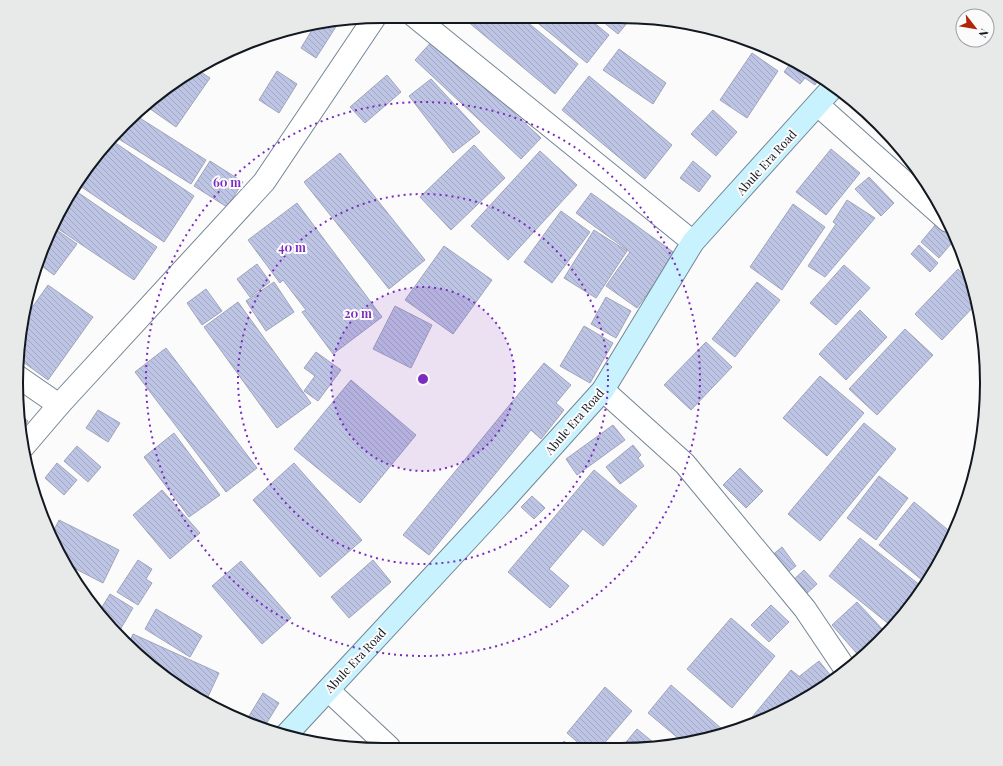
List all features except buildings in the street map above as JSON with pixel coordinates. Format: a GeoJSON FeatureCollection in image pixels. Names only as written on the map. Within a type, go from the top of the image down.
{"type":"FeatureCollection","features":[{"type":"Feature","properties":{"kind":"street"},"geometry":{"type":"LineString","coordinates":[[423,23],[693,242]]}},
{"type":"Feature","properties":{"kind":"street"},"geometry":{"type":"LineString","coordinates":[[28,441],[58,405],[264,182],[371,24]]}},
{"type":"Feature","properties":{"kind":"street","name":"Abule Era Road"},"geometry":{"type":"LineString","coordinates":[[290,731],[603,390],[693,242],[830,91]]}},
{"type":"Feature","properties":{"kind":"street"},"geometry":{"type":"LineString","coordinates":[[818,104],[936,210]]}},
{"type":"Feature","properties":{"kind":"street"},"geometry":{"type":"LineString","coordinates":[[23,380],[58,405]]}},
{"type":"Feature","properties":{"kind":"street"},"geometry":{"type":"LineString","coordinates":[[603,390],[685,464],[805,609],[843,666]]}},
{"type":"Feature","properties":{"kind":"street"},"geometry":{"type":"LineString","coordinates":[[328,690],[385,743]]}}]}
